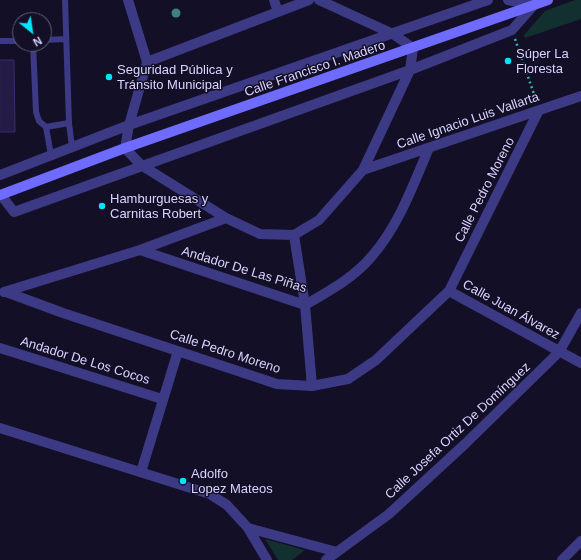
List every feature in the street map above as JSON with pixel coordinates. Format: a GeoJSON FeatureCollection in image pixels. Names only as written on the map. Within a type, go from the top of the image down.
{"type":"FeatureCollection","features":[{"type":"Feature","properties":{"kind":"street"},"geometry":{"type":"LineString","coordinates":[[128,0],[147,62],[129,125],[125,148],[141,165],[226,218],[260,234],[294,236],[306,305],[312,386]]}},
{"type":"Feature","properties":{"kind":"street"},"geometry":{"type":"LineString","coordinates":[[274,0],[278,12]]}},
{"type":"Feature","properties":{"kind":"street"},"geometry":{"type":"LineString","coordinates":[[147,62],[309,0]]}},
{"type":"Feature","properties":{"kind":"street"},"geometry":{"type":"LineString","coordinates":[[319,0],[392,34],[413,48]]}},
{"type":"Feature","properties":{"kind":"street"},"geometry":{"type":"LineString","coordinates":[[0,175],[129,125],[488,0]]}},
{"type":"Feature","properties":{"kind":"street"},"geometry":{"type":"LineString","coordinates":[[508,0],[534,5]]}},
{"type":"Feature","properties":{"kind":"street","name":"Calle Francisco I. Madero"},"geometry":{"type":"LineString","coordinates":[[1,195],[125,148],[548,0]]}},
{"type":"Feature","properties":{"kind":"street"},"geometry":{"type":"LineString","coordinates":[[1,195],[14,212],[141,165],[410,70],[512,30],[534,5]]}},
{"type":"Feature","properties":{"kind":"street","name":"Calle Ignacio Luis Vallarta"},"geometry":{"type":"LineString","coordinates":[[294,236],[319,220],[363,170],[410,70],[413,48]]}},
{"type":"Feature","properties":{"kind":"street","name":"Calle Ignacio Luis Vallarta"},"geometry":{"type":"LineString","coordinates":[[363,170],[581,96]]}},
{"type":"Feature","properties":{"kind":"street","name":"Calle Pedro Moreno"},"geometry":{"type":"LineString","coordinates":[[3,293],[277,384],[312,386],[348,379],[376,360],[449,291],[539,110]]}},
{"type":"Feature","properties":{"kind":"street","name":"Andador De Las Piñas"},"geometry":{"type":"LineString","coordinates":[[140,250],[306,305],[336,287],[372,257],[394,227],[429,148]]}},
{"type":"Feature","properties":{"kind":"street"},"geometry":{"type":"LineString","coordinates":[[3,293],[140,250],[226,218]]}},
{"type":"Feature","properties":{"kind":"street","name":"Calle Juan Álvarez"},"geometry":{"type":"LineString","coordinates":[[449,291],[581,363]]}},
{"type":"Feature","properties":{"kind":"street","name":"Calle Josefa Ortiz De Domínguez"},"geometry":{"type":"LineString","coordinates":[[326,560],[400,505],[465,444],[559,352],[581,314]]}},
{"type":"Feature","properties":{"kind":"street","name":"Andador De Los Cocos"},"geometry":{"type":"LineString","coordinates":[[0,348],[162,399]]}},
{"type":"Feature","properties":{"kind":"street"},"geometry":{"type":"LineString","coordinates":[[140,472],[178,351]]}},
{"type":"Feature","properties":{"kind":"street"},"geometry":{"type":"LineString","coordinates":[[0,428],[210,494],[227,505],[248,528],[267,560]]}},
{"type":"Feature","properties":{"kind":"street"},"geometry":{"type":"LineString","coordinates":[[248,528],[337,552]]}},
{"type":"Feature","properties":{"kind":"street"},"geometry":{"type":"LineString","coordinates":[[562,560],[581,541]]}},
{"type":"Feature","properties":{"kind":"lane"},"geometry":{"type":"LineString","coordinates":[[65,0],[69,123],[72,147]]}},
{"type":"Feature","properties":{"kind":"lane"},"geometry":{"type":"LineString","coordinates":[[52,40],[66,39]]}},
{"type":"Feature","properties":{"kind":"lane"},"geometry":{"type":"LineString","coordinates":[[0,41],[12,41]]}},
{"type":"Feature","properties":{"kind":"lane"},"geometry":{"type":"LineString","coordinates":[[33,52],[36,112],[39,120],[46,127],[50,155]]}},
{"type":"Feature","properties":{"kind":"lane"},"geometry":{"type":"LineString","coordinates":[[46,127],[69,123]]}},
{"type":"Feature","properties":{"kind":"path"},"geometry":{"type":"LineString","coordinates":[[512,30],[539,110]]}},
{"type":"Feature","properties":{"kind":"green space"},"geometry":{"type":"Polygon","coordinates":[[[575,0],[581,0],[581,19],[525,38],[524,35],[545,11],[575,0]]]}},
{"type":"Feature","properties":{"kind":"green space"},"geometry":{"type":"Polygon","coordinates":[[[265,539],[305,550],[292,560],[278,560],[265,539]]]}},
{"type":"Feature","properties":{"kind":"building"},"geometry":{"type":"Polygon","coordinates":[[[0,60],[14,60],[15,132],[0,132],[0,60]]]}},
{"type":"Feature","properties":{"kind":"place","name":"Súper La Floresta"},"geometry":{"type":"Point","coordinates":[508,61]}},
{"type":"Feature","properties":{"kind":"place","name":"Seguridad Pública y Tránsito Municipal"},"geometry":{"type":"Point","coordinates":[109,77]}},
{"type":"Feature","properties":{"kind":"place","name":"Hamburguesas y Carnitas Robert"},"geometry":{"type":"Point","coordinates":[102,206]}},
{"type":"Feature","properties":{"kind":"place","name":"Adolfo Lopez Mateos"},"geometry":{"type":"Point","coordinates":[183,481]}}]}
